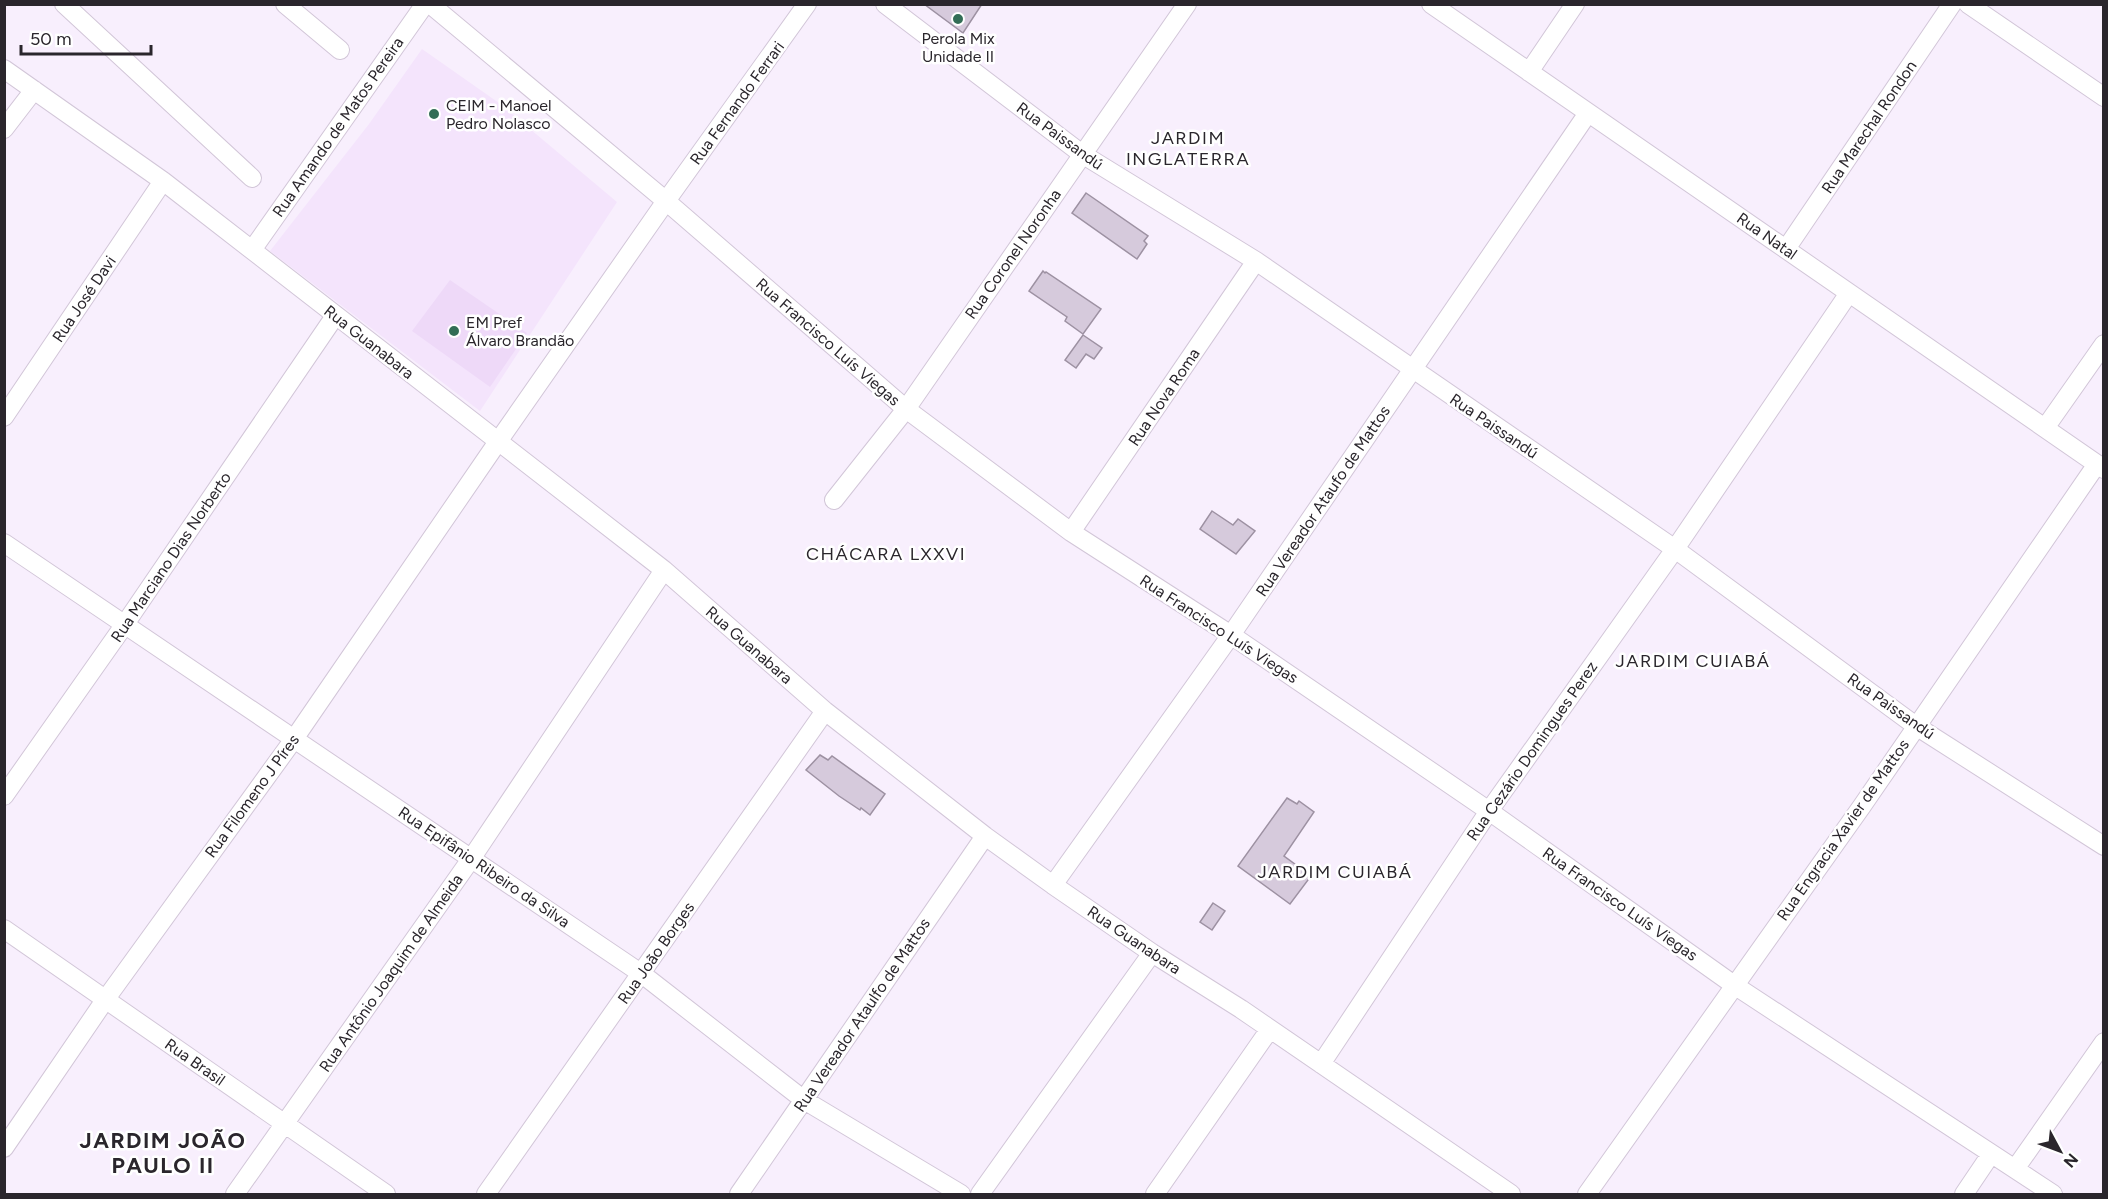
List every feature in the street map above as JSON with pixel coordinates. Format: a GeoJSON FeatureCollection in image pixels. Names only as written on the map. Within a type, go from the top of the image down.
{"type":"FeatureCollection","features":[{"type":"Feature","properties":{"kind":"street"},"geometry":{"type":"LineString","coordinates":[[64,4],[252,178]]}},
{"type":"Feature","properties":{"kind":"street"},"geometry":{"type":"LineString","coordinates":[[285,4],[340,50]]}},
{"type":"Feature","properties":{"kind":"street","name":"Rua Amando de Matos Pereira"},"geometry":{"type":"LineString","coordinates":[[252,250],[424,4]]}},
{"type":"Feature","properties":{"kind":"street","name":"Rua Francisco Luís Viegas"},"geometry":{"type":"LineString","coordinates":[[430,4],[666,201],[906,409],[1071,532],[1231,635],[1489,811],[1734,986],[2053,1194]]}},
{"type":"Feature","properties":{"kind":"street","name":"Rua Fernando Ferrari"},"geometry":{"type":"LineString","coordinates":[[497,443],[807,4]]}},
{"type":"Feature","properties":{"kind":"street","name":"Rua Paissandú"},"geometry":{"type":"LineString","coordinates":[[885,4],[1082,154],[1256,261],[1675,549],[1916,726],[2103,846]]}},
{"type":"Feature","properties":{"kind":"street","name":"Rua Coronel Noronha"},"geometry":{"type":"LineString","coordinates":[[834,500],[906,409],[1187,4]]}},
{"type":"Feature","properties":{"kind":"street","name":"Rua Natal"},"geometry":{"type":"LineString","coordinates":[[1431,4],[2100,466]]}},
{"type":"Feature","properties":{"kind":"street"},"geometry":{"type":"LineString","coordinates":[[1529,72],[1575,4]]}},
{"type":"Feature","properties":{"kind":"street","name":"Rua Marechal Rondon"},"geometry":{"type":"LineString","coordinates":[[1786,249],[1952,4]]}},
{"type":"Feature","properties":{"kind":"street"},"geometry":{"type":"LineString","coordinates":[[1968,4],[2103,97]]}},
{"type":"Feature","properties":{"kind":"street","name":"Rua Guanabara"},"geometry":{"type":"LineString","coordinates":[[4,69],[163,181],[497,443],[664,570],[825,711],[985,836],[1152,953],[1270,1029],[1511,1194]]}},
{"type":"Feature","properties":{"kind":"street"},"geometry":{"type":"LineString","coordinates":[[4,129],[34,90]]}},
{"type":"Feature","properties":{"kind":"street","name":"Rua Vereador Ataufo de Mattos"},"geometry":{"type":"LineString","coordinates":[[1053,885],[1231,635],[1588,113]]}},
{"type":"Feature","properties":{"kind":"street","name":"Rua José Davi"},"geometry":{"type":"LineString","coordinates":[[4,417],[163,181]]}},
{"type":"Feature","properties":{"kind":"street","name":"Rua Nova Roma"},"geometry":{"type":"LineString","coordinates":[[1071,532],[1256,261]]}},
{"type":"Feature","properties":{"kind":"street","name":"Rua Cezário Domingues Perez"},"geometry":{"type":"LineString","coordinates":[[1321,1064],[1489,811],[1675,549],[1849,293]]}},
{"type":"Feature","properties":{"kind":"street","name":"Rua Marciano Dias Norberto"},"geometry":{"type":"LineString","coordinates":[[4,796],[125,624],[335,316]]}},
{"type":"Feature","properties":{"kind":"street"},"geometry":{"type":"LineString","coordinates":[[2045,428],[2103,344]]}},
{"type":"Feature","properties":{"kind":"street","name":"Rua Filomeno J Píres"},"geometry":{"type":"LineString","coordinates":[[4,1148],[105,1000],[294,739],[497,443]]}},
{"type":"Feature","properties":{"kind":"street","name":"Rua Engracia Xavier de Mattos"},"geometry":{"type":"LineString","coordinates":[[1587,1194],[2100,466]]}},
{"type":"Feature","properties":{"kind":"street","name":"Rua Epifânio Ribeiro da Silva"},"geometry":{"type":"LineString","coordinates":[[4,543],[642,974],[804,1100],[961,1194]]}},
{"type":"Feature","properties":{"kind":"street","name":"Rua Antônio Joaquim de Almeida"},"geometry":{"type":"LineString","coordinates":[[235,1194],[471,859],[664,570]]}},
{"type":"Feature","properties":{"kind":"street","name":"Rua João Borges"},"geometry":{"type":"LineString","coordinates":[[486,1194],[825,711]]}},
{"type":"Feature","properties":{"kind":"street","name":"Rua Vereador Ataulfo de Mattos"},"geometry":{"type":"LineString","coordinates":[[739,1194],[985,836]]}},
{"type":"Feature","properties":{"kind":"street","name":"Rua Brasil"},"geometry":{"type":"LineString","coordinates":[[4,929],[386,1194]]}},
{"type":"Feature","properties":{"kind":"street"},"geometry":{"type":"LineString","coordinates":[[980,1194],[1152,953]]}},
{"type":"Feature","properties":{"kind":"street"},"geometry":{"type":"LineString","coordinates":[[1155,1194],[1270,1029]]}},
{"type":"Feature","properties":{"kind":"street"},"geometry":{"type":"LineString","coordinates":[[2015,1169],[2103,1042]]}},
{"type":"Feature","properties":{"kind":"street"},"geometry":{"type":"LineString","coordinates":[[1964,1194],[1991,1154]]}},
{"type":"Feature","properties":{"kind":"shaded area","name":"EM Pref Álvaro Brandão"},"geometry":{"type":"Polygon","coordinates":[[[422,49],[499,103],[617,202],[480,411],[270,251],[369,124],[422,49]]]}},
{"type":"Feature","properties":{"kind":"shaded area"},"geometry":{"type":"Polygon","coordinates":[[[450,280],[527,333],[490,387],[412,331],[450,280]]]}},
{"type":"Feature","properties":{"kind":"building","name":"Perola Mix Unidade II"},"geometry":{"type":"Polygon","coordinates":[[[924,4],[982,4],[963,33],[924,4]]]}},
{"type":"Feature","properties":{"kind":"building"},"geometry":{"type":"Polygon","coordinates":[[[1086,193],[1148,236],[1144,241],[1147,244],[1137,259],[1072,213],[1086,193]]]}},
{"type":"Feature","properties":{"kind":"building"},"geometry":{"type":"Polygon","coordinates":[[[1043,271],[1101,309],[1083,334],[1065,321],[1067,317],[1029,291],[1043,271]]]}},
{"type":"Feature","properties":{"kind":"building"},"geometry":{"type":"Polygon","coordinates":[[[1083,335],[1102,348],[1094,359],[1086,354],[1076,368],[1065,360],[1083,335]]]}},
{"type":"Feature","properties":{"kind":"building"},"geometry":{"type":"Polygon","coordinates":[[[1212,511],[1233,525],[1238,519],[1255,531],[1236,554],[1200,529],[1212,511]]]}},
{"type":"Feature","properties":{"kind":"building"},"geometry":{"type":"Polygon","coordinates":[[[820,755],[828,760],[832,756],[885,794],[870,815],[839,796],[806,770],[820,755]]]}},
{"type":"Feature","properties":{"kind":"building"},"geometry":{"type":"Polygon","coordinates":[[[1287,798],[1297,804],[1299,801],[1314,812],[1284,856],[1311,876],[1290,904],[1238,866],[1287,798]]]}},
{"type":"Feature","properties":{"kind":"building"},"geometry":{"type":"Polygon","coordinates":[[[1213,903],[1225,911],[1212,930],[1200,922],[1213,903]]]}},
{"type":"Feature","properties":{"kind":"place","name":"Perola Mix Unidade II"},"geometry":{"type":"Point","coordinates":[958,19]}},
{"type":"Feature","properties":{"kind":"place","name":"CEIM - Manoel Pedro Nolasco"},"geometry":{"type":"Point","coordinates":[434,114]}},
{"type":"Feature","properties":{"kind":"place","name":"EM Pref Álvaro Brandão"},"geometry":{"type":"Point","coordinates":[454,331]}},
{"type":"Feature","properties":{"kind":"district","name":"JARDIM INGLATERRA"},"geometry":{"type":"Point","coordinates":[1188,148]}},
{"type":"Feature","properties":{"kind":"district","name":"CHÁCARA LXXVI"},"geometry":{"type":"Point","coordinates":[886,554]}},
{"type":"Feature","properties":{"kind":"district","name":"JARDIM CUIABÁ"},"geometry":{"type":"Point","coordinates":[1693,661]}},
{"type":"Feature","properties":{"kind":"district","name":"JARDIM CUIABÁ"},"geometry":{"type":"Point","coordinates":[1335,872]}},
{"type":"Feature","properties":{"kind":"district","name":"JARDIM JOÃO PAULO II"},"geometry":{"type":"Point","coordinates":[163,1152]}}]}
